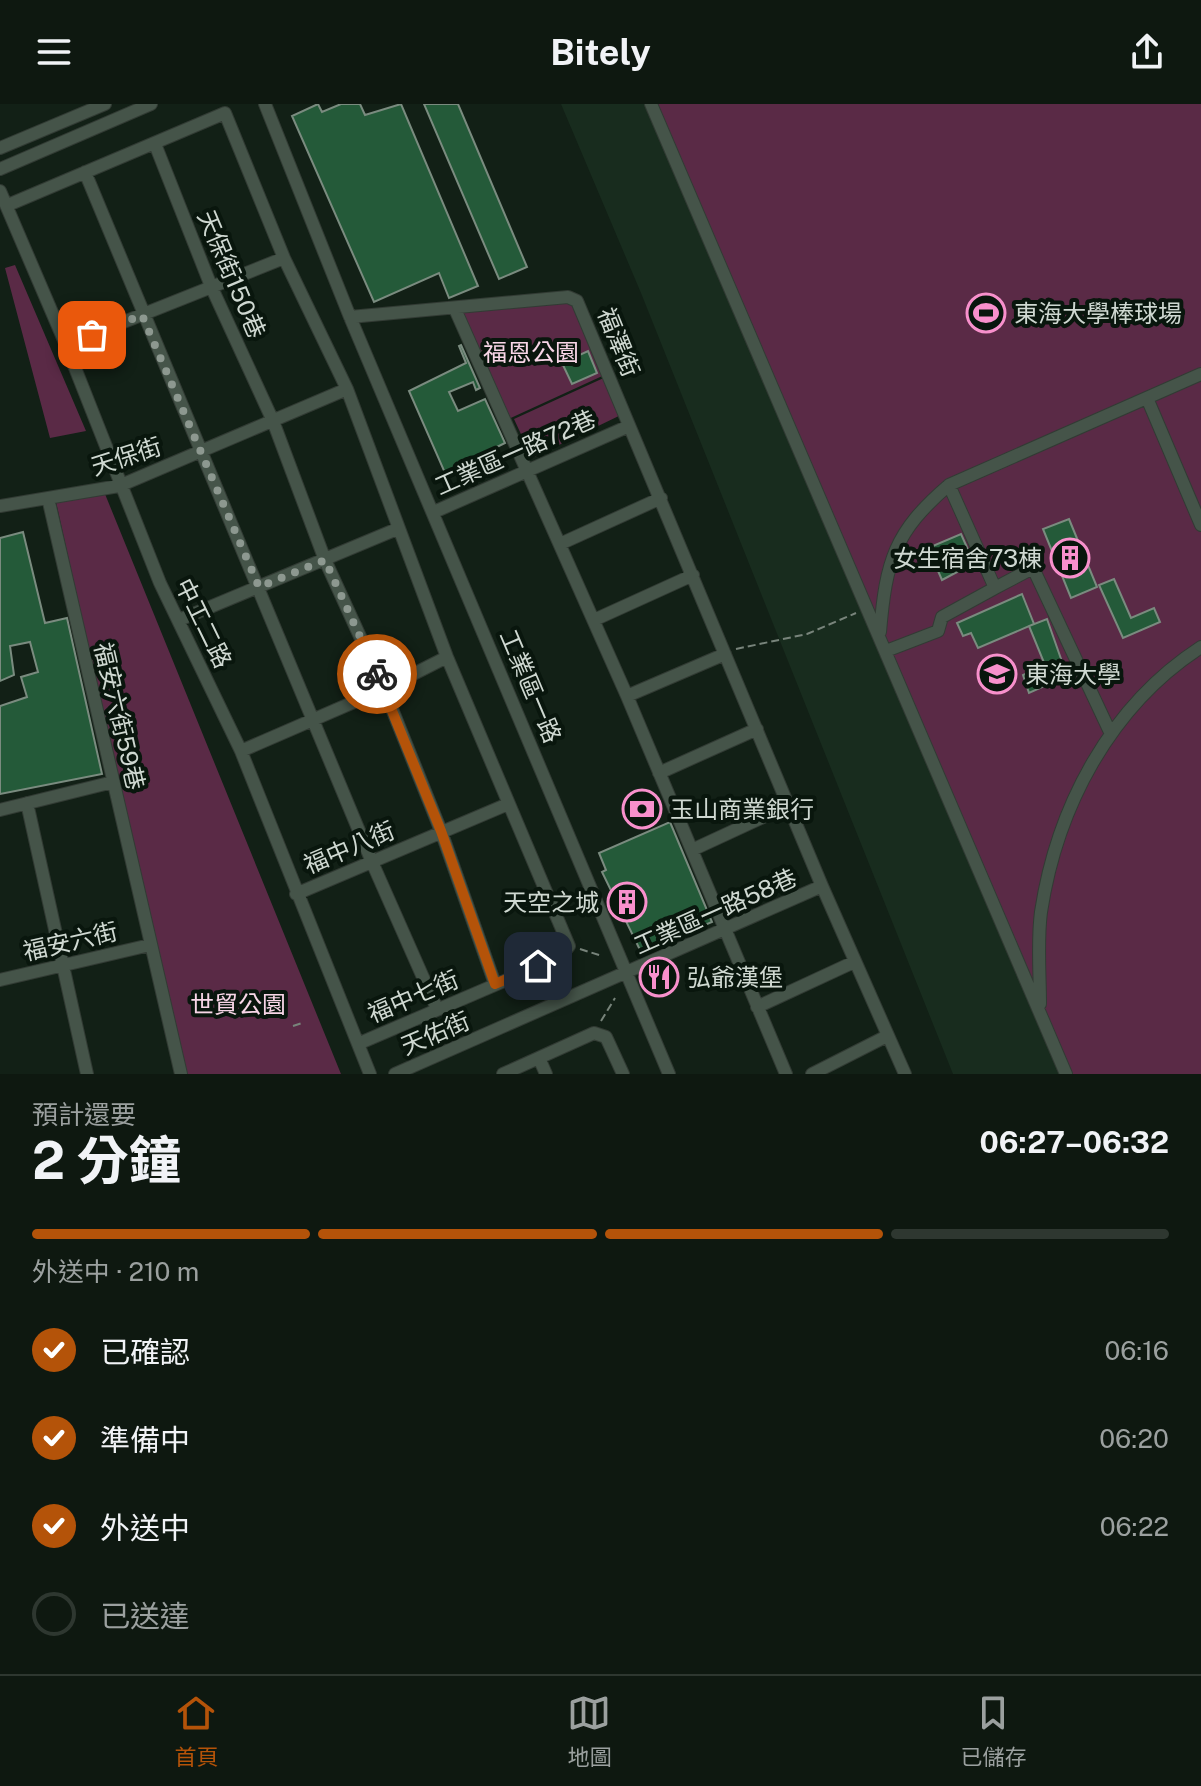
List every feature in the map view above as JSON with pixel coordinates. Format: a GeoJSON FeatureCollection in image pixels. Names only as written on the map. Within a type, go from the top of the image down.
{"type":"FeatureCollection","features":[{"type":"Feature","properties":{"kind":"street"},"geometry":{"type":"LineString","coordinates":[[0,148],[105,104]]}},
{"type":"Feature","properties":{"kind":"street"},"geometry":{"type":"LineString","coordinates":[[0,169],[151,104]]}},
{"type":"Feature","properties":{"kind":"street","name":"工業區一路"},"geometry":{"type":"LineString","coordinates":[[265,104],[350,317],[669,1074]]}},
{"type":"Feature","properties":{"kind":"street"},"geometry":{"type":"LineString","coordinates":[[651,104],[1066,1074]]}},
{"type":"Feature","properties":{"kind":"street"},"geometry":{"type":"LineString","coordinates":[[8,205],[225,113],[284,258],[347,389],[447,657],[569,946]]}},
{"type":"Feature","properties":{"kind":"street","name":"天保街150巷"},"geometry":{"type":"LineString","coordinates":[[155,144],[211,286],[273,421],[325,560],[384,689],[441,831],[495,984]]}},
{"type":"Feature","properties":{"kind":"street"},"geometry":{"type":"LineString","coordinates":[[85,172],[372,862],[437,1009]]}},
{"type":"Feature","properties":{"kind":"street","name":"中工二路"},"geometry":{"type":"LineString","coordinates":[[0,191],[66,345],[119,486],[241,751],[370,1074]]}},
{"type":"Feature","properties":{"kind":"street"},"geometry":{"type":"LineString","coordinates":[[66,345],[284,258]]}},
{"type":"Feature","properties":{"kind":"street","name":"福澤街"},"geometry":{"type":"LineString","coordinates":[[455,309],[568,297],[577,301],[629,426]]}},
{"type":"Feature","properties":{"kind":"street"},"geometry":{"type":"LineString","coordinates":[[350,317],[455,309],[627,696],[786,1074]]}},
{"type":"Feature","properties":{"kind":"street"},"geometry":{"type":"LineString","coordinates":[[880,634],[885,578],[902,535],[917,512],[949,485],[1201,374]]}},
{"type":"Feature","properties":{"kind":"street","name":"天保街"},"geometry":{"type":"LineString","coordinates":[[0,506],[119,486],[201,454],[347,389]]}},
{"type":"Feature","properties":{"kind":"street"},"geometry":{"type":"LineString","coordinates":[[1147,398],[1201,525]]}},
{"type":"Feature","properties":{"kind":"street","name":"工業區一路72巷"},"geometry":{"type":"LineString","coordinates":[[434,512],[629,426],[854,962],[905,1074]]}},
{"type":"Feature","properties":{"kind":"street"},"geometry":{"type":"LineString","coordinates":[[949,485],[995,588]]}},
{"type":"Feature","properties":{"kind":"street","name":"福安六街59巷"},"geometry":{"type":"LineString","coordinates":[[48,498],[181,1074]]}},
{"type":"Feature","properties":{"kind":"street"},"geometry":{"type":"LineString","coordinates":[[560,544],[661,498]]}},
{"type":"Feature","properties":{"kind":"street"},"geometry":{"type":"LineString","coordinates":[[179,620],[397,529]]}},
{"type":"Feature","properties":{"kind":"street"},"geometry":{"type":"LineString","coordinates":[[886,651],[938,631],[942,617],[1033,568],[1110,732]]}},
{"type":"Feature","properties":{"kind":"street"},"geometry":{"type":"LineString","coordinates":[[594,620],[693,575]]}},
{"type":"Feature","properties":{"kind":"street"},"geometry":{"type":"LineString","coordinates":[[1040,1012],[1041,913],[1065,819],[1110,732],[1143,696],[1201,647]]}},
{"type":"Feature","properties":{"kind":"street"},"geometry":{"type":"LineString","coordinates":[[627,696],[725,654]]}},
{"type":"Feature","properties":{"kind":"street"},"geometry":{"type":"LineString","coordinates":[[241,751],[384,689],[447,657]]}},
{"type":"Feature","properties":{"kind":"street"},"geometry":{"type":"LineString","coordinates":[[659,773],[757,729]]}},
{"type":"Feature","properties":{"kind":"street"},"geometry":{"type":"LineString","coordinates":[[0,810],[113,782]]}},
{"type":"Feature","properties":{"kind":"street"},"geometry":{"type":"LineString","coordinates":[[27,803],[87,1074]]}},
{"type":"Feature","properties":{"kind":"street","name":"福中八街"},"geometry":{"type":"LineString","coordinates":[[296,894],[508,804]]}},
{"type":"Feature","properties":{"kind":"street"},"geometry":{"type":"LineString","coordinates":[[692,850],[789,805]]}},
{"type":"Feature","properties":{"kind":"street","name":"工業區一路58巷"},"geometry":{"type":"LineString","coordinates":[[626,975],[822,886]]}},
{"type":"Feature","properties":{"kind":"street","name":"福安六街"},"geometry":{"type":"LineString","coordinates":[[0,980],[150,945]]}},
{"type":"Feature","properties":{"kind":"street","name":"福中七街"},"geometry":{"type":"LineString","coordinates":[[360,1043],[560,957],[569,946]]}},
{"type":"Feature","properties":{"kind":"street"},"geometry":{"type":"LineString","coordinates":[[757,1007],[854,962]]}},
{"type":"Feature","properties":{"kind":"street","name":"天佑街"},"geometry":{"type":"LineString","coordinates":[[395,1074],[626,975]]}},
{"type":"Feature","properties":{"kind":"street"},"geometry":{"type":"LineString","coordinates":[[503,1074],[600,1035],[623,1074]]}},
{"type":"Feature","properties":{"kind":"street"},"geometry":{"type":"LineString","coordinates":[[812,1074],[887,1036]]}},
{"type":"Feature","properties":{"kind":"street"},"geometry":{"type":"LineString","coordinates":[[539,1058],[546,1074]]}},
{"type":"Feature","properties":{"kind":"path"},"geometry":{"type":"LineString","coordinates":[[725,654],[807,634],[868,609]]}},
{"type":"Feature","properties":{"kind":"path"},"geometry":{"type":"LineString","coordinates":[[569,946],[602,956]]}},
{"type":"Feature","properties":{"kind":"path"},"geometry":{"type":"LineString","coordinates":[[600,1035],[615,998]]}},
{"type":"Feature","properties":{"kind":"path"},"geometry":{"type":"LineString","coordinates":[[293,1026],[302,1023]]}},
{"type":"Feature","properties":{"kind":"shaded area","name":"東海大學"},"geometry":{"type":"Polygon","coordinates":[[[561,104],[1201,104],[1201,1074],[953,1074],[641,293],[561,104]]]}},
{"type":"Feature","properties":{"kind":"green space","name":"東海大學"},"geometry":{"type":"Polygon","coordinates":[[[651,104],[1201,104],[1201,1074],[1066,1074],[651,104]]]}},
{"type":"Feature","properties":{"kind":"green space"},"geometry":{"type":"Polygon","coordinates":[[[15,265],[86,431],[50,438],[5,268],[15,265]]]}},
{"type":"Feature","properties":{"kind":"green space","name":"福恩公園"},"geometry":{"type":"Polygon","coordinates":[[[577,301],[611,372],[504,421],[455,309],[577,301]]]}},
{"type":"Feature","properties":{"kind":"green space"},"geometry":{"type":"Polygon","coordinates":[[[608,376],[625,413],[532,458],[514,419],[608,376]]]}},
{"type":"Feature","properties":{"kind":"green space","name":"世貿公園"},"geometry":{"type":"Polygon","coordinates":[[[105,494],[341,1074],[183,1074],[56,502],[105,494]]]}},
{"type":"Feature","properties":{"kind":"building"},"geometry":{"type":"Polygon","coordinates":[[[318,104],[322,112],[341,104],[360,104],[365,115],[401,104],[478,286],[449,298],[439,273],[374,302],[292,116],[318,104]]]}},
{"type":"Feature","properties":{"kind":"building"},"geometry":{"type":"Polygon","coordinates":[[[424,104],[458,104],[527,267],[499,279],[424,104]]]}},
{"type":"Feature","properties":{"kind":"building"},"geometry":{"type":"Polygon","coordinates":[[[461,345],[480,388],[476,390],[473,382],[449,392],[458,411],[485,399],[505,443],[445,473],[409,391],[466,363],[461,345]]]}},
{"type":"Feature","properties":{"kind":"building"},"geometry":{"type":"Polygon","coordinates":[[[588,351],[597,373],[572,384],[562,363],[588,351]]]}},
{"type":"Feature","properties":{"kind":"building","name":"女生宿舍73棟"},"geometry":{"type":"Polygon","coordinates":[[[1069,519],[1097,587],[1071,598],[1043,529],[1069,519]]]}},
{"type":"Feature","properties":{"kind":"building"},"geometry":{"type":"Polygon","coordinates":[[[23,532],[45,623],[67,618],[102,774],[0,794],[0,706],[27,697],[21,677],[38,672],[30,642],[10,646],[14,675],[0,681],[0,538],[23,532]]]}},
{"type":"Feature","properties":{"kind":"building"},"geometry":{"type":"Polygon","coordinates":[[[961,534],[974,563],[942,580],[928,548],[961,534]]]}},
{"type":"Feature","properties":{"kind":"building","name":"女生宿舍73棟"},"geometry":{"type":"Polygon","coordinates":[[[1114,579],[1131,618],[1154,608],[1160,622],[1123,638],[1099,585],[1114,579]]]}},
{"type":"Feature","properties":{"kind":"building"},"geometry":{"type":"Polygon","coordinates":[[[1022,594],[1034,624],[978,648],[971,633],[963,636],[957,623],[1022,594]]]}},
{"type":"Feature","properties":{"kind":"building"},"geometry":{"type":"Polygon","coordinates":[[[1047,619],[1067,676],[1029,693],[1023,675],[1045,665],[1029,626],[1047,619]]]}},
{"type":"Feature","properties":{"kind":"building"},"geometry":{"type":"Polygon","coordinates":[[[670,822],[712,922],[641,952],[602,872],[606,870],[599,853],[670,822]]]}},
{"type":"Feature","properties":{"kind":"way so far"},"geometry":{"type":"LineString","coordinates":[[92,335],[142,315],[259,587],[325,560],[377,674]]}},
{"type":"Feature","properties":{"kind":"place","name":"東海大學棒球場"},"geometry":{"type":"Point","coordinates":[986,313]}},
{"type":"Feature","properties":{"kind":"place","name":"女生宿舍73棟"},"geometry":{"type":"Point","coordinates":[1070,558]}},
{"type":"Feature","properties":{"kind":"place","name":"東海大學"},"geometry":{"type":"Point","coordinates":[997,674]}},
{"type":"Feature","properties":{"kind":"place","name":"玉山商業銀行"},"geometry":{"type":"Point","coordinates":[642,809]}},
{"type":"Feature","properties":{"kind":"place","name":"天空之城"},"geometry":{"type":"Point","coordinates":[627,902]}},
{"type":"Feature","properties":{"kind":"place","name":"弘爺漢堡"},"geometry":{"type":"Point","coordinates":[659,977]}},
{"type":"Feature","properties":{"kind":"route"},"geometry":{"type":"LineString","coordinates":[[377,674],[441,831],[495,984],[538,966]]}}]}
